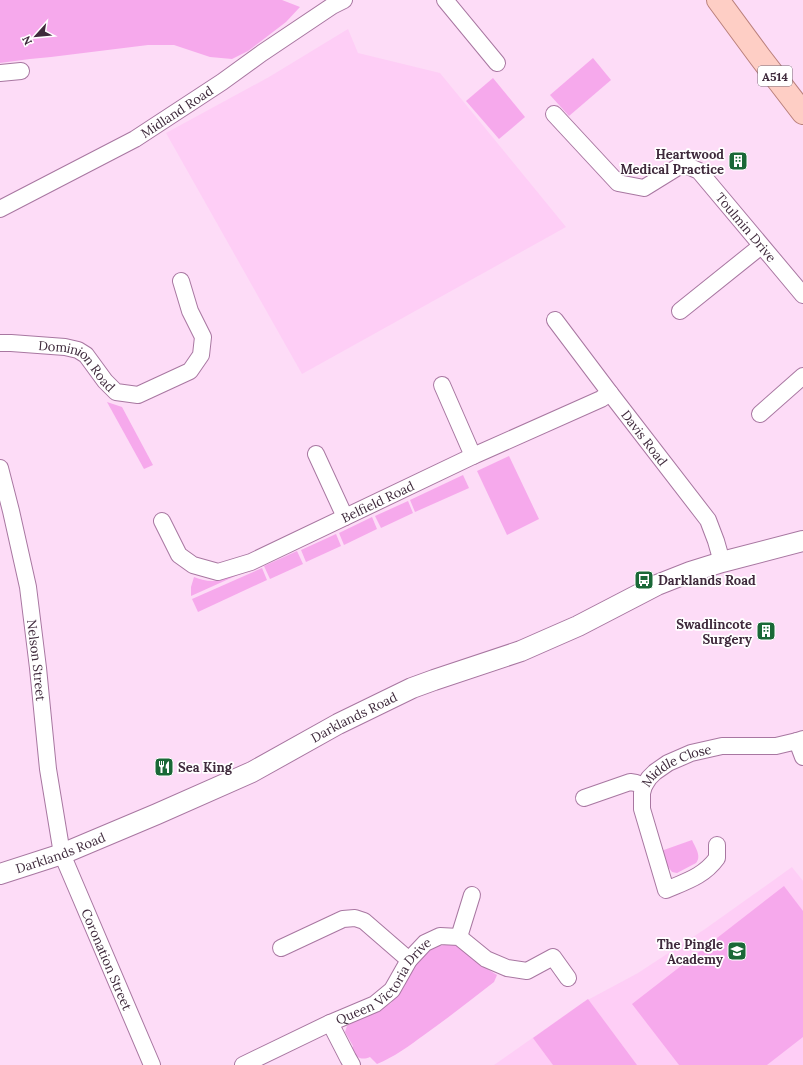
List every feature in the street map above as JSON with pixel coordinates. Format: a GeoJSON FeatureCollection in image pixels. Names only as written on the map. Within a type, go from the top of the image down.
{"type":"FeatureCollection","features":[{"type":"Feature","properties":{"kind":"main road","name":"A514"},"geometry":{"type":"LineString","coordinates":[[718,0],[803,113]]}},
{"type":"Feature","properties":{"kind":"street","name":"Midland Road"},"geometry":{"type":"LineString","coordinates":[[0,209],[136,138],[222,82],[332,6],[344,0]]}},
{"type":"Feature","properties":{"kind":"street"},"geometry":{"type":"LineString","coordinates":[[445,0],[497,63]]}},
{"type":"Feature","properties":{"kind":"street"},"geometry":{"type":"LineString","coordinates":[[0,73],[21,70]]}},
{"type":"Feature","properties":{"kind":"street","name":"Toulmin Drive"},"geometry":{"type":"LineString","coordinates":[[554,114],[618,183],[644,188],[678,167],[688,166],[699,171],[803,295]]}},
{"type":"Feature","properties":{"kind":"street"},"geometry":{"type":"LineString","coordinates":[[680,312],[761,246]]}},
{"type":"Feature","properties":{"kind":"street","name":"Dominion Road"},"geometry":{"type":"LineString","coordinates":[[0,343],[65,347],[78,350],[86,355],[105,381],[116,392],[138,395],[190,371],[201,355],[203,337],[190,311],[181,281]]}},
{"type":"Feature","properties":{"kind":"street","name":"Davis Road"},"geometry":{"type":"LineString","coordinates":[[555,320],[708,520],[722,562]]}},
{"type":"Feature","properties":{"kind":"street"},"geometry":{"type":"LineString","coordinates":[[760,414],[803,376]]}},
{"type":"Feature","properties":{"kind":"street"},"geometry":{"type":"LineString","coordinates":[[442,385],[473,456]]}},
{"type":"Feature","properties":{"kind":"street","name":"Belfield Road"},"geometry":{"type":"LineString","coordinates":[[162,521],[179,555],[193,565],[218,572],[250,562],[473,456],[601,399],[610,393]]}},
{"type":"Feature","properties":{"kind":"street"},"geometry":{"type":"LineString","coordinates":[[316,454],[345,516]]}},
{"type":"Feature","properties":{"kind":"street","name":"Nelson Street"},"geometry":{"type":"LineString","coordinates":[[0,468],[6,512],[28,587],[48,769],[62,854]]}},
{"type":"Feature","properties":{"kind":"street","name":"Darklands Road"},"geometry":{"type":"LineString","coordinates":[[0,874],[62,854],[157,814],[252,772],[338,724],[412,688],[540,643],[578,626],[657,585],[690,572],[722,562],[803,541]]}},
{"type":"Feature","properties":{"kind":"street","name":"Middle Close"},"geometry":{"type":"LineString","coordinates":[[717,845],[717,858],[706,870],[693,878],[666,890],[642,809],[642,793],[649,778],[668,762],[691,753],[722,746],[776,746],[800,740],[803,757]]}},
{"type":"Feature","properties":{"kind":"street"},"geometry":{"type":"LineString","coordinates":[[584,798],[630,782],[644,786]]}},
{"type":"Feature","properties":{"kind":"street","name":"Coronation Street"},"geometry":{"type":"LineString","coordinates":[[62,854],[152,1065]]}},
{"type":"Feature","properties":{"kind":"street"},"geometry":{"type":"LineString","coordinates":[[472,895],[460,937],[486,959],[508,968],[527,971],[554,957],[568,978]]}},
{"type":"Feature","properties":{"kind":"street"},"geometry":{"type":"LineString","coordinates":[[281,948],[343,920],[354,918],[364,921],[409,960]]}},
{"type":"Feature","properties":{"kind":"street","name":"Queen Victoria Drive"},"geometry":{"type":"LineString","coordinates":[[243,1065],[330,1023],[375,1004],[392,990],[409,960],[425,943],[440,936],[460,937]]}},
{"type":"Feature","properties":{"kind":"street","name":"Queen Victoria Drive"},"geometry":{"type":"LineString","coordinates":[[330,1023],[352,1065]]}},
{"type":"Feature","properties":{"kind":"shaded area"},"geometry":{"type":"Polygon","coordinates":[[[0,0],[282,0],[300,7],[286,22],[248,51],[232,59],[210,57],[174,45],[148,45],[0,63],[0,0]]]}},
{"type":"Feature","properties":{"kind":"shaded area"},"geometry":{"type":"Polygon","coordinates":[[[348,29],[358,53],[440,73],[566,227],[302,374],[166,133],[269,77],[348,29]]]}},
{"type":"Feature","properties":{"kind":"shaded area"},"geometry":{"type":"Polygon","coordinates":[[[593,58],[611,80],[569,116],[550,95],[593,58]]]}},
{"type":"Feature","properties":{"kind":"shaded area"},"geometry":{"type":"Polygon","coordinates":[[[493,78],[525,117],[499,139],[466,101],[493,78]]]}},
{"type":"Feature","properties":{"kind":"shaded area"},"geometry":{"type":"Polygon","coordinates":[[[107,402],[122,407],[153,465],[144,469],[107,402]]]}},
{"type":"Feature","properties":{"kind":"shaded area"},"geometry":{"type":"Polygon","coordinates":[[[509,456],[539,519],[507,535],[477,471],[509,456]]]}},
{"type":"Feature","properties":{"kind":"shaded area"},"geometry":{"type":"Polygon","coordinates":[[[463,475],[469,488],[415,512],[410,500],[463,475]]]}},
{"type":"Feature","properties":{"kind":"shaded area"},"geometry":{"type":"Polygon","coordinates":[[[408,501],[413,513],[381,528],[375,516],[408,501]]]}},
{"type":"Feature","properties":{"kind":"shaded area"},"geometry":{"type":"Polygon","coordinates":[[[372,517],[377,529],[344,545],[339,533],[372,517]]]}},
{"type":"Feature","properties":{"kind":"shaded area"},"geometry":{"type":"Polygon","coordinates":[[[336,534],[341,546],[306,562],[301,550],[336,534]]]}},
{"type":"Feature","properties":{"kind":"shaded area"},"geometry":{"type":"Polygon","coordinates":[[[297,551],[303,564],[270,579],[264,566],[297,551]]]}},
{"type":"Feature","properties":{"kind":"shaded area"},"geometry":{"type":"Polygon","coordinates":[[[260,565],[191,596],[191,587],[194,577],[212,581],[229,577],[260,565]]]}},
{"type":"Feature","properties":{"kind":"shaded area"},"geometry":{"type":"Polygon","coordinates":[[[262,568],[267,580],[198,612],[192,599],[262,568]]]}},
{"type":"Feature","properties":{"kind":"shaded area"},"geometry":{"type":"Polygon","coordinates":[[[692,840],[698,854],[698,860],[696,863],[677,873],[672,872],[666,864],[661,851],[692,840]]]}},
{"type":"Feature","properties":{"kind":"shaded area","name":"The Pingle Academy"},"geometry":{"type":"Polygon","coordinates":[[[792,867],[803,881],[803,1065],[494,1065],[582,1003],[638,973],[705,929],[792,867]]]}},
{"type":"Feature","properties":{"kind":"shaded area","name":"The Pingle Academy"},"geometry":{"type":"Polygon","coordinates":[[[784,886],[803,911],[803,1037],[767,1065],[679,1065],[632,1004],[784,886]]]}},
{"type":"Feature","properties":{"kind":"shaded area"},"geometry":{"type":"Polygon","coordinates":[[[449,944],[460,946],[481,965],[497,975],[494,982],[433,1029],[389,1058],[377,1064],[370,1057],[364,1059],[355,1055],[351,1050],[353,1046],[345,1032],[351,1021],[377,1011],[391,1003],[400,990],[408,973],[425,953],[434,947],[449,944]]]}},
{"type":"Feature","properties":{"kind":"shaded area"},"geometry":{"type":"Polygon","coordinates":[[[588,999],[637,1065],[553,1065],[533,1038],[588,999]]]}},
{"type":"Feature","properties":{"kind":"place","name":"Heartwood Medical Practice"},"geometry":{"type":"Point","coordinates":[738,161]}},
{"type":"Feature","properties":{"kind":"place","name":"Darklands Road"},"geometry":{"type":"Point","coordinates":[644,580]}},
{"type":"Feature","properties":{"kind":"place","name":"Swadlincote Surgery"},"geometry":{"type":"Point","coordinates":[766,631]}},
{"type":"Feature","properties":{"kind":"place","name":"Sea King"},"geometry":{"type":"Point","coordinates":[164,767]}},
{"type":"Feature","properties":{"kind":"place","name":"The Pingle Academy"},"geometry":{"type":"Point","coordinates":[737,951]}}]}
